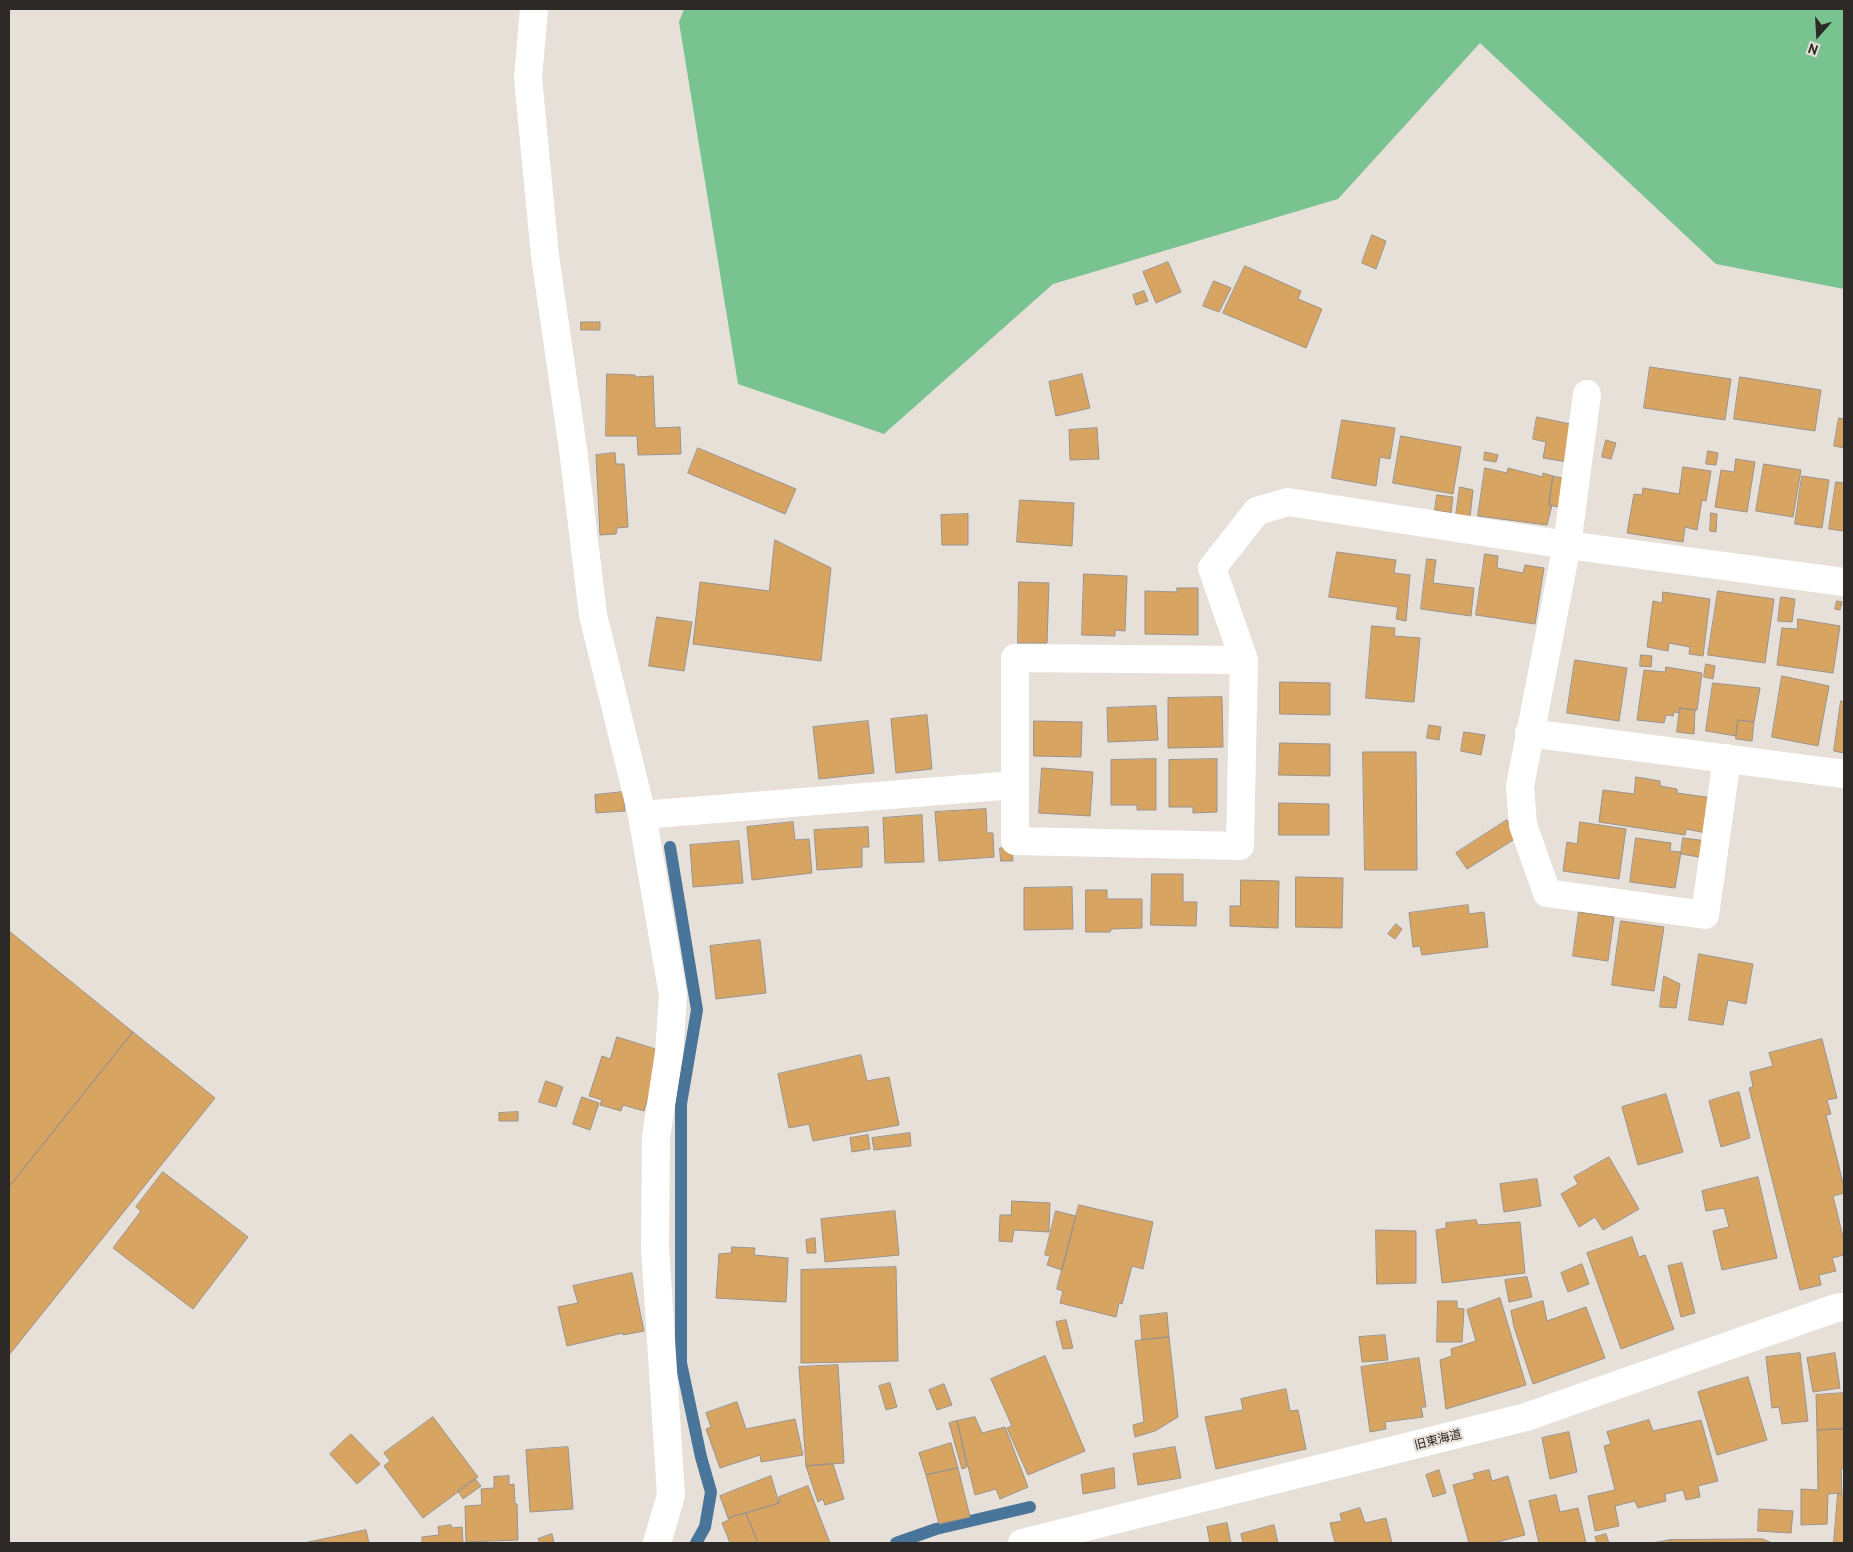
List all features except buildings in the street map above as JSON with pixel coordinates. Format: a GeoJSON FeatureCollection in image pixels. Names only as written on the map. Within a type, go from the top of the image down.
{"type":"FeatureCollection","features":[{"type":"Feature","properties":{"kind":"street"},"geometry":{"type":"LineString","coordinates":[[534,9],[528,78],[530,108],[545,256],[573,449],[593,615],[642,815],[673,995],[669,1053],[656,1137],[654,1247],[672,1494],[657,1543]]}},
{"type":"Feature","properties":{"kind":"street"},"geometry":{"type":"LineString","coordinates":[[1587,394],[1567,544],[1520,786],[1523,825],[1547,894],[1705,915],[1727,758]]}},
{"type":"Feature","properties":{"kind":"street"},"geometry":{"type":"LineString","coordinates":[[1244,660],[1015,658],[1015,841],[1240,846],[1244,660],[1212,568],[1257,511],[1288,502],[1567,544],[1844,582]]}},
{"type":"Feature","properties":{"kind":"street"},"geometry":{"type":"LineString","coordinates":[[1529,733],[1844,774]]}},
{"type":"Feature","properties":{"kind":"street"},"geometry":{"type":"LineString","coordinates":[[642,815],[1014,785]]}},
{"type":"Feature","properties":{"kind":"street","name":"旧東海道"},"geometry":{"type":"LineString","coordinates":[[1022,1543],[1526,1418],[1836,1308],[1844,1307]]}},
{"type":"Feature","properties":{"kind":"green space"},"geometry":{"type":"Polygon","coordinates":[[[684,9],[1844,9],[1844,289],[1716,264],[1480,43],[1338,199],[1053,284],[884,434],[738,384],[679,22],[684,9]]]}},
{"type":"Feature","properties":{"kind":"waterway"},"geometry":{"type":"LineString","coordinates":[[670,847],[697,1010],[681,1104],[681,1363],[701,1457],[711,1492],[705,1527],[696,1543]]}},
{"type":"Feature","properties":{"kind":"waterway"},"geometry":{"type":"LineString","coordinates":[[896,1543],[936,1529],[1030,1507]]}}]}
